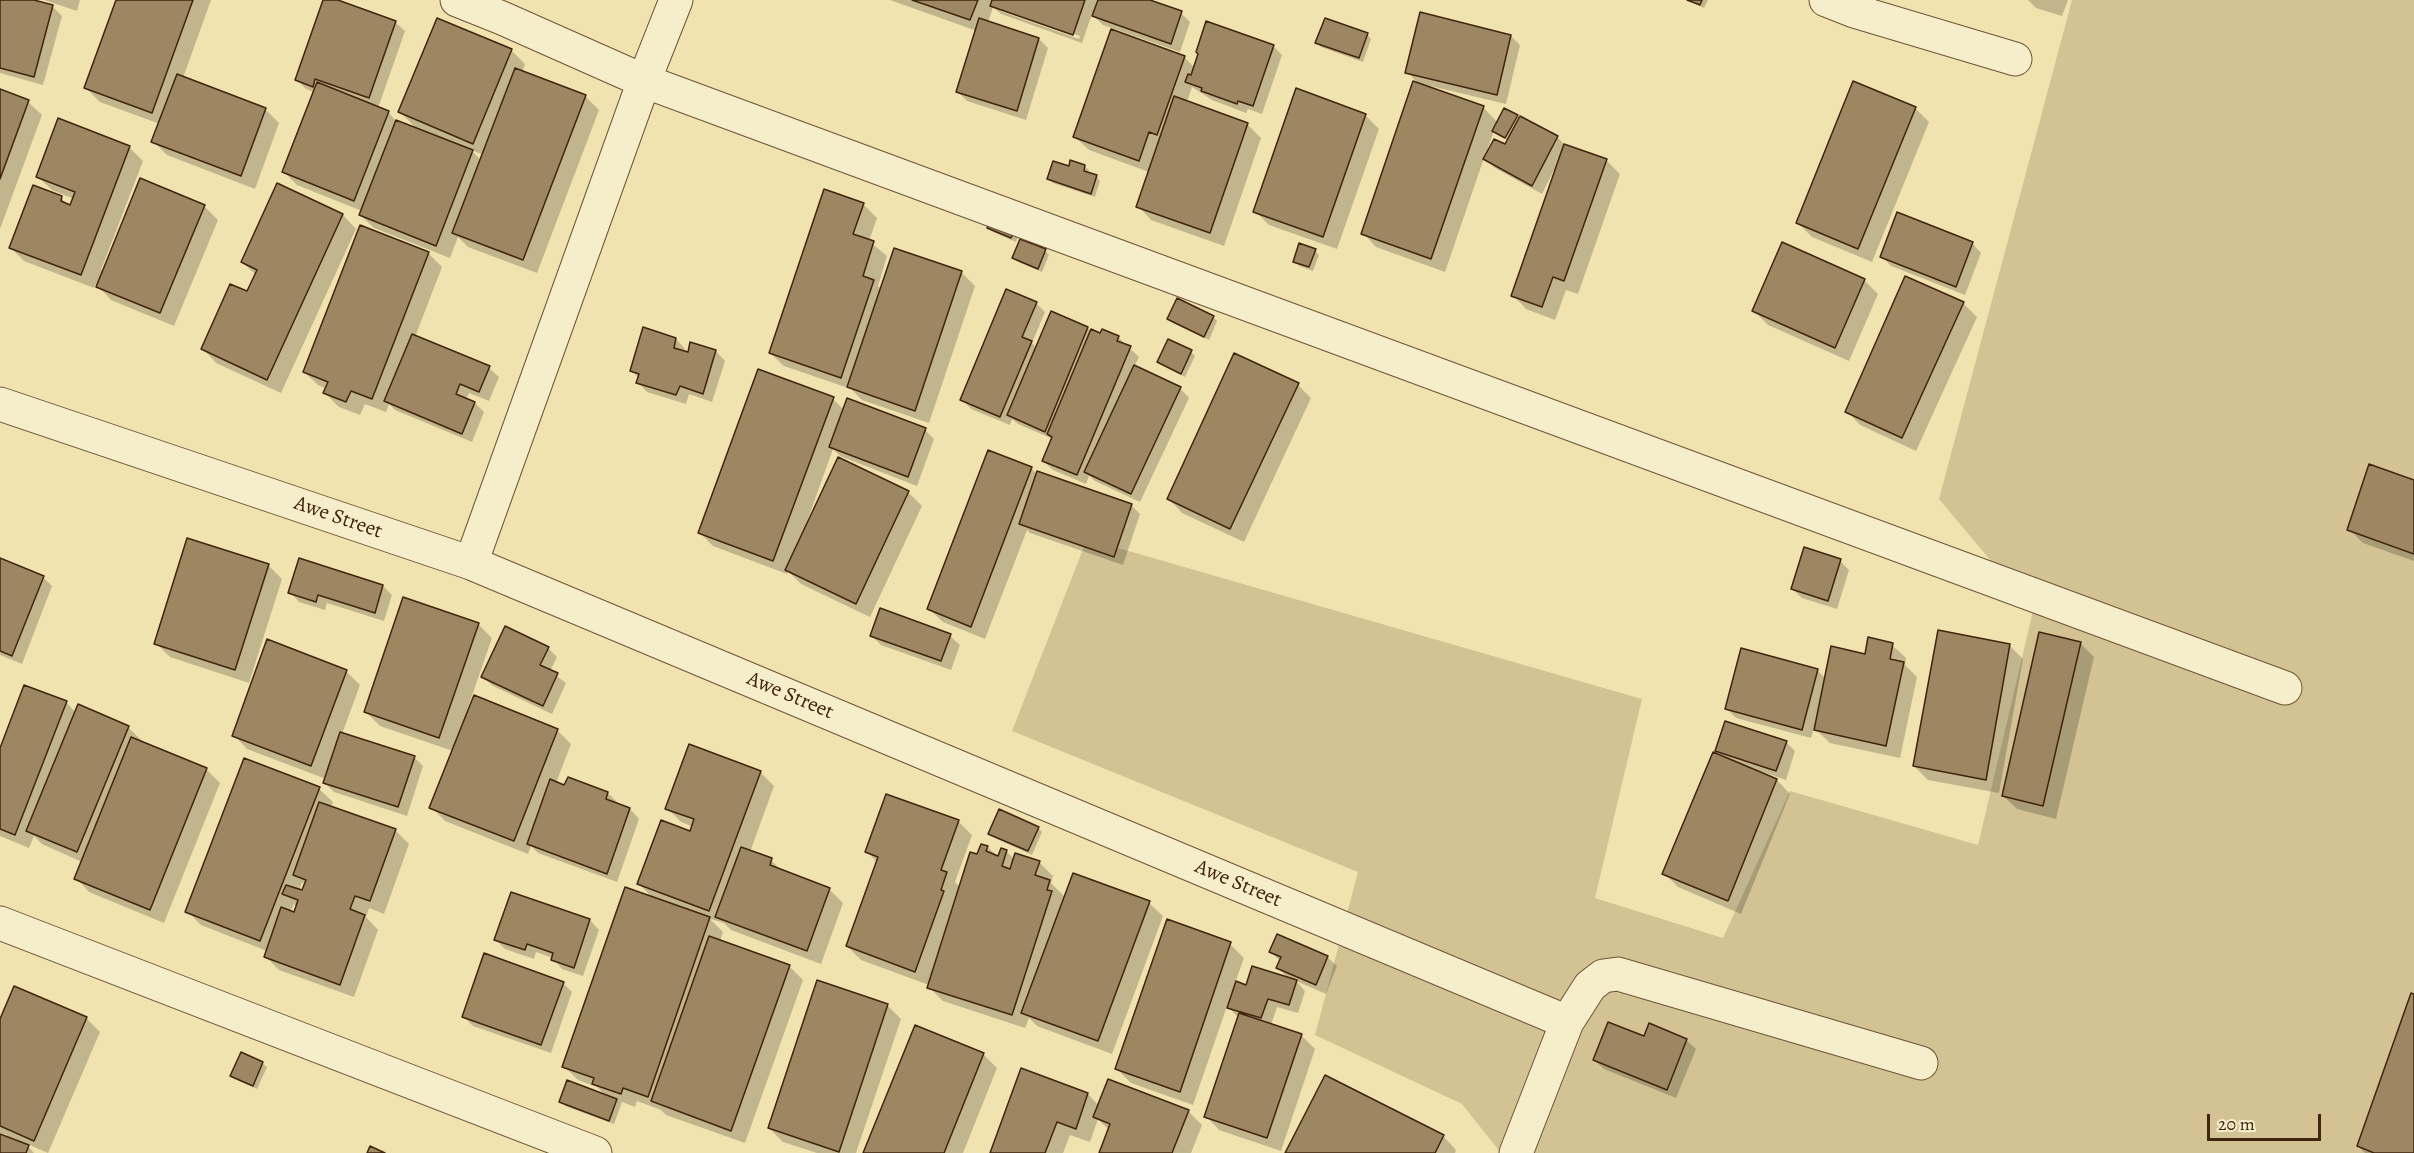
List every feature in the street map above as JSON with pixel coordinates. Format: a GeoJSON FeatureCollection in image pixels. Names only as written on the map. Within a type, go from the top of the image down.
{"type":"FeatureCollection","features":[{"type":"Feature","properties":{"kind":"street"},"geometry":{"type":"LineString","coordinates":[[457,0],[644,81],[2285,688]]}},
{"type":"Feature","properties":{"kind":"street"},"geometry":{"type":"LineString","coordinates":[[471,562],[644,81],[676,0]]}},
{"type":"Feature","properties":{"kind":"street"},"geometry":{"type":"LineString","coordinates":[[1845,4],[2014,59]]}},
{"type":"Feature","properties":{"kind":"street","name":"Awe Street"},"geometry":{"type":"LineString","coordinates":[[0,404],[471,562],[1567,1022]]}},
{"type":"Feature","properties":{"kind":"street"},"geometry":{"type":"LineString","coordinates":[[0,923],[595,1153]]}},
{"type":"Feature","properties":{"kind":"street"},"geometry":{"type":"LineString","coordinates":[[1516,1153],[1567,1022],[1590,986],[1603,976],[1617,974],[1922,1063]]}},
{"type":"Feature","properties":{"kind":"shaded area"},"geometry":{"type":"Polygon","coordinates":[[[2072,0],[2414,0],[2414,1153],[1501,1153],[1462,1104],[1315,1035],[1358,872],[1012,731],[1087,539],[1642,699],[1595,898],[1723,938],[1790,791],[1978,845],[2033,611],[1939,499],[2072,0]]]}},
{"type":"Feature","properties":{"kind":"building"},"geometry":{"type":"Polygon","coordinates":[[[0,0],[34,0],[53,5],[34,77],[0,68],[0,0]]]}},
{"type":"Feature","properties":{"kind":"building"},"geometry":{"type":"Polygon","coordinates":[[[116,0],[193,0],[152,113],[84,88],[116,0]]]}},
{"type":"Feature","properties":{"kind":"building"},"geometry":{"type":"Polygon","coordinates":[[[323,0],[338,0],[396,21],[369,98],[315,79],[313,87],[295,80],[323,0]]]}},
{"type":"Feature","properties":{"kind":"building"},"geometry":{"type":"Polygon","coordinates":[[[912,0],[978,0],[970,20],[912,0]]]}},
{"type":"Feature","properties":{"kind":"building"},"geometry":{"type":"Polygon","coordinates":[[[992,0],[1085,0],[1073,35],[990,6],[992,0]]]}},
{"type":"Feature","properties":{"kind":"building"},"geometry":{"type":"Polygon","coordinates":[[[1098,0],[1150,0],[1182,11],[1171,44],[1092,16],[1098,0]]]}},
{"type":"Feature","properties":{"kind":"building"},"geometry":{"type":"Polygon","coordinates":[[[1687,0],[1702,0],[1700,5],[1687,0]]]}},
{"type":"Feature","properties":{"kind":"building"},"geometry":{"type":"Polygon","coordinates":[[[1420,12],[1511,35],[1497,95],[1405,73],[1420,12]]]}},
{"type":"Feature","properties":{"kind":"building"},"geometry":{"type":"Polygon","coordinates":[[[437,18],[512,49],[473,144],[398,112],[437,18]]]}},
{"type":"Feature","properties":{"kind":"building"},"geometry":{"type":"Polygon","coordinates":[[[979,18],[1039,38],[1017,111],[956,92],[979,18]]]}},
{"type":"Feature","properties":{"kind":"building"},"geometry":{"type":"Polygon","coordinates":[[[1325,18],[1368,33],[1359,58],[1315,43],[1325,18]]]}},
{"type":"Feature","properties":{"kind":"building"},"geometry":{"type":"Polygon","coordinates":[[[1206,21],[1274,45],[1253,106],[1238,101],[1237,104],[1201,91],[1202,88],[1185,82],[1188,74],[1191,75],[1206,21]]]}},
{"type":"Feature","properties":{"kind":"building"},"geometry":{"type":"Polygon","coordinates":[[[1111,29],[1185,56],[1157,135],[1149,132],[1139,161],[1073,137],[1111,29]]]}},
{"type":"Feature","properties":{"kind":"building"},"geometry":{"type":"Polygon","coordinates":[[[515,68],[586,95],[523,260],[452,233],[515,68]]]}},
{"type":"Feature","properties":{"kind":"building"},"geometry":{"type":"Polygon","coordinates":[[[177,74],[266,108],[241,176],[151,142],[177,74]]]}},
{"type":"Feature","properties":{"kind":"building"},"geometry":{"type":"Polygon","coordinates":[[[1413,81],[1484,106],[1431,259],[1361,234],[1413,81]]]}},
{"type":"Feature","properties":{"kind":"building"},"geometry":{"type":"Polygon","coordinates":[[[1853,81],[1916,107],[1858,249],[1796,223],[1853,81]]]}},
{"type":"Feature","properties":{"kind":"building"},"geometry":{"type":"Polygon","coordinates":[[[317,82],[389,111],[354,201],[282,172],[317,82]]]}},
{"type":"Feature","properties":{"kind":"building"},"geometry":{"type":"Polygon","coordinates":[[[1296,88],[1366,114],[1323,237],[1253,212],[1296,88]]]}},
{"type":"Feature","properties":{"kind":"building"},"geometry":{"type":"Polygon","coordinates":[[[0,89],[29,100],[0,179],[0,89]]]}},
{"type":"Feature","properties":{"kind":"building"},"geometry":{"type":"Polygon","coordinates":[[[1174,96],[1248,123],[1210,233],[1136,207],[1174,96]]]}},
{"type":"Feature","properties":{"kind":"building"},"geometry":{"type":"Polygon","coordinates":[[[1504,108],[1518,115],[1505,138],[1492,131],[1504,108]]]}},
{"type":"Feature","properties":{"kind":"building"},"geometry":{"type":"Polygon","coordinates":[[[1520,116],[1558,136],[1532,186],[1483,159],[1494,139],[1505,144],[1520,116]]]}},
{"type":"Feature","properties":{"kind":"building"},"geometry":{"type":"Polygon","coordinates":[[[58,118],[130,146],[81,275],[9,248],[33,185],[62,196],[61,201],[70,205],[75,192],[36,177],[58,118]]]}},
{"type":"Feature","properties":{"kind":"building"},"geometry":{"type":"Polygon","coordinates":[[[396,120],[473,150],[436,246],[359,215],[396,120]]]}},
{"type":"Feature","properties":{"kind":"building"},"geometry":{"type":"Polygon","coordinates":[[[1564,144],[1607,159],[1564,281],[1553,277],[1542,307],[1511,296],[1564,144]]]}},
{"type":"Feature","properties":{"kind":"building"},"geometry":{"type":"Polygon","coordinates":[[[1070,160],[1085,165],[1084,171],[1097,175],[1091,194],[1047,179],[1053,161],[1069,166],[1070,160]]]}},
{"type":"Feature","properties":{"kind":"building"},"geometry":{"type":"Polygon","coordinates":[[[140,178],[205,205],[160,313],[96,287],[140,178]]]}},
{"type":"Feature","properties":{"kind":"building"},"geometry":{"type":"Polygon","coordinates":[[[277,183],[343,214],[267,380],[201,349],[230,284],[247,291],[257,270],[241,262],[277,183]]]}},
{"type":"Feature","properties":{"kind":"building"},"geometry":{"type":"Polygon","coordinates":[[[824,189],[864,203],[853,234],[874,241],[863,276],[874,280],[841,378],[769,353],[824,189]]]}},
{"type":"Feature","properties":{"kind":"building"},"geometry":{"type":"Polygon","coordinates":[[[1897,212],[1973,242],[1956,287],[1880,257],[1897,212]]]}},
{"type":"Feature","properties":{"kind":"building"},"geometry":{"type":"Polygon","coordinates":[[[991,218],[1015,229],[1011,238],[987,228],[991,218]]]}},
{"type":"Feature","properties":{"kind":"building"},"geometry":{"type":"Polygon","coordinates":[[[360,225],[429,252],[372,399],[351,391],[346,402],[323,393],[328,382],[303,372],[360,225]]]}},
{"type":"Feature","properties":{"kind":"building"},"geometry":{"type":"Polygon","coordinates":[[[1020,239],[1046,249],[1038,269],[1012,258],[1020,239]]]}},
{"type":"Feature","properties":{"kind":"building"},"geometry":{"type":"Polygon","coordinates":[[[1782,242],[1865,279],[1835,348],[1752,311],[1782,242]]]}},
{"type":"Feature","properties":{"kind":"building"},"geometry":{"type":"Polygon","coordinates":[[[1299,243],[1316,249],[1309,267],[1293,262],[1299,243]]]}},
{"type":"Feature","properties":{"kind":"building"},"geometry":{"type":"Polygon","coordinates":[[[894,248],[962,271],[915,411],[847,387],[894,248]]]}},
{"type":"Feature","properties":{"kind":"building"},"geometry":{"type":"Polygon","coordinates":[[[1905,276],[1964,302],[1902,438],[1845,412],[1905,276]]]}},
{"type":"Feature","properties":{"kind":"building"},"geometry":{"type":"Polygon","coordinates":[[[1006,289],[1037,302],[1022,337],[1032,341],[1000,417],[960,400],[1006,289]]]}},
{"type":"Feature","properties":{"kind":"building"},"geometry":{"type":"Polygon","coordinates":[[[1177,298],[1214,316],[1204,337],[1167,319],[1177,298]]]}},
{"type":"Feature","properties":{"kind":"building"},"geometry":{"type":"Polygon","coordinates":[[[1051,311],[1088,327],[1045,432],[1007,415],[1051,311]]]}},
{"type":"Feature","properties":{"kind":"building"},"geometry":{"type":"Polygon","coordinates":[[[643,327],[676,338],[674,348],[688,352],[690,342],[716,350],[703,394],[680,386],[676,395],[636,383],[639,374],[630,371],[643,327]]]}},
{"type":"Feature","properties":{"kind":"building"},"geometry":{"type":"Polygon","coordinates":[[[1091,329],[1100,333],[1102,329],[1119,336],[1117,341],[1131,346],[1077,475],[1042,461],[1052,437],[1047,434],[1091,329]]]}},
{"type":"Feature","properties":{"kind":"building"},"geometry":{"type":"Polygon","coordinates":[[[412,334],[490,366],[479,392],[460,384],[456,394],[475,402],[462,434],[384,401],[412,334]]]}},
{"type":"Feature","properties":{"kind":"building"},"geometry":{"type":"Polygon","coordinates":[[[1168,339],[1192,350],[1181,374],[1157,362],[1168,339]]]}},
{"type":"Feature","properties":{"kind":"building"},"geometry":{"type":"Polygon","coordinates":[[[1234,353],[1299,383],[1230,529],[1167,499],[1234,353]]]}},
{"type":"Feature","properties":{"kind":"building"},"geometry":{"type":"Polygon","coordinates":[[[1134,365],[1181,387],[1131,494],[1084,472],[1134,365]]]}},
{"type":"Feature","properties":{"kind":"building"},"geometry":{"type":"Polygon","coordinates":[[[758,369],[834,397],[773,561],[698,533],[758,369]]]}},
{"type":"Feature","properties":{"kind":"building"},"geometry":{"type":"Polygon","coordinates":[[[847,398],[926,428],[908,477],[829,447],[847,398]]]}},
{"type":"Feature","properties":{"kind":"building"},"geometry":{"type":"Polygon","coordinates":[[[988,450],[1032,467],[971,627],[927,609],[988,450]]]}},
{"type":"Feature","properties":{"kind":"building"},"geometry":{"type":"Polygon","coordinates":[[[838,457],[909,491],[856,604],[785,570],[838,457]]]}},
{"type":"Feature","properties":{"kind":"building"},"geometry":{"type":"Polygon","coordinates":[[[2369,464],[2414,480],[2414,554],[2347,530],[2369,464]]]}},
{"type":"Feature","properties":{"kind":"building"},"geometry":{"type":"Polygon","coordinates":[[[1037,471],[1132,504],[1114,557],[1019,524],[1037,471]]]}},
{"type":"Feature","properties":{"kind":"building"},"geometry":{"type":"Polygon","coordinates":[[[187,538],[269,564],[235,670],[154,644],[187,538]]]}},
{"type":"Feature","properties":{"kind":"building"},"geometry":{"type":"Polygon","coordinates":[[[1804,547],[1841,559],[1828,601],[1791,589],[1804,547]]]}},
{"type":"Feature","properties":{"kind":"building"},"geometry":{"type":"Polygon","coordinates":[[[0,558],[44,576],[12,656],[0,651],[0,558]]]}},
{"type":"Feature","properties":{"kind":"building"},"geometry":{"type":"Polygon","coordinates":[[[299,558],[383,585],[375,613],[318,595],[316,602],[288,593],[299,558]]]}},
{"type":"Feature","properties":{"kind":"building"},"geometry":{"type":"Polygon","coordinates":[[[403,597],[479,623],[439,738],[364,712],[403,597]]]}},
{"type":"Feature","properties":{"kind":"building"},"geometry":{"type":"Polygon","coordinates":[[[880,608],[951,634],[941,661],[870,636],[880,608]]]}},
{"type":"Feature","properties":{"kind":"building"},"geometry":{"type":"Polygon","coordinates":[[[505,626],[549,647],[540,665],[558,673],[543,706],[481,677],[505,626]]]}},
{"type":"Feature","properties":{"kind":"building"},"geometry":{"type":"Polygon","coordinates":[[[1938,630],[2010,644],[1986,780],[1913,766],[1938,630]]]}},
{"type":"Feature","properties":{"kind":"building"},"geometry":{"type":"Polygon","coordinates":[[[2039,632],[2081,642],[2043,806],[2002,796],[2039,632]]]}},
{"type":"Feature","properties":{"kind":"building"},"geometry":{"type":"Polygon","coordinates":[[[1868,637],[1893,643],[1890,659],[1904,662],[1886,746],[1814,730],[1831,646],[1865,654],[1868,637]]]}},
{"type":"Feature","properties":{"kind":"building"},"geometry":{"type":"Polygon","coordinates":[[[267,639],[347,670],[311,766],[232,736],[267,639]]]}},
{"type":"Feature","properties":{"kind":"building"},"geometry":{"type":"Polygon","coordinates":[[[1741,648],[1818,669],[1802,730],[1725,709],[1741,648]]]}},
{"type":"Feature","properties":{"kind":"building"},"geometry":{"type":"Polygon","coordinates":[[[24,685],[67,701],[15,835],[0,829],[0,748],[24,685]]]}},
{"type":"Feature","properties":{"kind":"building"},"geometry":{"type":"Polygon","coordinates":[[[474,695],[558,729],[514,841],[429,808],[474,695]]]}},
{"type":"Feature","properties":{"kind":"building"},"geometry":{"type":"Polygon","coordinates":[[[78,704],[129,726],[77,852],[26,831],[78,704]]]}},
{"type":"Feature","properties":{"kind":"building"},"geometry":{"type":"Polygon","coordinates":[[[1725,721],[1787,741],[1776,771],[1715,751],[1725,721]]]}},
{"type":"Feature","properties":{"kind":"building"},"geometry":{"type":"Polygon","coordinates":[[[340,732],[415,756],[398,807],[323,783],[340,732]]]}},
{"type":"Feature","properties":{"kind":"building"},"geometry":{"type":"Polygon","coordinates":[[[131,737],[207,768],[150,910],[74,879],[131,737]]]}},
{"type":"Feature","properties":{"kind":"building"},"geometry":{"type":"Polygon","coordinates":[[[689,744],[761,771],[709,911],[637,884],[661,820],[690,831],[694,819],[665,809],[689,744]]]}},
{"type":"Feature","properties":{"kind":"building"},"geometry":{"type":"Polygon","coordinates":[[[1713,752],[1777,779],[1728,901],[1662,874],[1713,752]]]}},
{"type":"Feature","properties":{"kind":"building"},"geometry":{"type":"Polygon","coordinates":[[[244,758],[320,787],[260,941],[185,912],[244,758]]]}},
{"type":"Feature","properties":{"kind":"building"},"geometry":{"type":"Polygon","coordinates":[[[568,777],[608,792],[606,799],[630,808],[607,874],[527,844],[550,779],[564,785],[568,777]]]}},
{"type":"Feature","properties":{"kind":"building"},"geometry":{"type":"Polygon","coordinates":[[[886,794],[959,820],[941,870],[947,872],[941,890],[944,891],[915,972],[846,946],[878,857],[865,852],[886,794]]]}},
{"type":"Feature","properties":{"kind":"building"},"geometry":{"type":"Polygon","coordinates":[[[319,802],[396,829],[370,901],[355,896],[350,909],[365,915],[340,985],[264,957],[281,907],[294,912],[298,900],[282,894],[286,885],[302,890],[306,880],[293,875],[319,802]]]}},
{"type":"Feature","properties":{"kind":"building"},"geometry":{"type":"Polygon","coordinates":[[[999,809],[1039,827],[1028,851],[988,834],[999,809]]]}},
{"type":"Feature","properties":{"kind":"building"},"geometry":{"type":"Polygon","coordinates":[[[981,844],[988,846],[986,851],[998,856],[1001,848],[1007,850],[1002,866],[1010,869],[1015,853],[1040,861],[1035,875],[1050,880],[1047,890],[1052,891],[1012,1015],[927,988],[970,852],[977,854],[981,844]]]}},
{"type":"Feature","properties":{"kind":"building"},"geometry":{"type":"Polygon","coordinates":[[[741,847],[772,858],[770,865],[830,888],[807,951],[715,917],[741,847]]]}},
{"type":"Feature","properties":{"kind":"building"},"geometry":{"type":"Polygon","coordinates":[[[1073,873],[1150,901],[1098,1041],[1021,1013],[1073,873]]]}},
{"type":"Feature","properties":{"kind":"building"},"geometry":{"type":"Polygon","coordinates":[[[625,887],[710,917],[648,1097],[623,1088],[621,1094],[592,1084],[594,1078],[562,1067],[625,887]]]}},
{"type":"Feature","properties":{"kind":"building"},"geometry":{"type":"Polygon","coordinates":[[[511,892],[590,919],[574,968],[551,960],[553,953],[527,944],[525,950],[494,940],[511,892]]]}},
{"type":"Feature","properties":{"kind":"building"},"geometry":{"type":"Polygon","coordinates":[[[1167,919],[1231,942],[1180,1092],[1115,1069],[1167,919]]]}},
{"type":"Feature","properties":{"kind":"building"},"geometry":{"type":"Polygon","coordinates":[[[1277,934],[1328,956],[1316,985],[1276,968],[1281,957],[1269,952],[1277,934]]]}},
{"type":"Feature","properties":{"kind":"building"},"geometry":{"type":"Polygon","coordinates":[[[709,936],[790,965],[731,1131],[651,1101],[709,936]]]}},
{"type":"Feature","properties":{"kind":"building"},"geometry":{"type":"Polygon","coordinates":[[[484,953],[564,982],[541,1045],[462,1017],[484,953]]]}},
{"type":"Feature","properties":{"kind":"building"},"geometry":{"type":"Polygon","coordinates":[[[1252,966],[1297,980],[1289,1005],[1268,999],[1261,1018],[1227,1008],[1236,981],[1246,985],[1252,966]]]}},
{"type":"Feature","properties":{"kind":"building"},"geometry":{"type":"Polygon","coordinates":[[[817,980],[888,1004],[839,1152],[768,1128],[817,980]]]}},
{"type":"Feature","properties":{"kind":"building"},"geometry":{"type":"Polygon","coordinates":[[[14,986],[87,1017],[34,1141],[0,1126],[0,1019],[14,986]]]}},
{"type":"Feature","properties":{"kind":"building"},"geometry":{"type":"Polygon","coordinates":[[[2411,993],[2414,994],[2414,1153],[2374,1153],[2357,1146],[2411,993]]]}},
{"type":"Feature","properties":{"kind":"building"},"geometry":{"type":"Polygon","coordinates":[[[1239,1013],[1302,1034],[1267,1138],[1204,1117],[1239,1013]]]}},
{"type":"Feature","properties":{"kind":"building"},"geometry":{"type":"Polygon","coordinates":[[[1608,1022],[1644,1036],[1649,1023],[1687,1039],[1667,1090],[1593,1060],[1608,1022]]]}},
{"type":"Feature","properties":{"kind":"building"},"geometry":{"type":"Polygon","coordinates":[[[915,1025],[984,1053],[944,1153],[863,1153],[915,1025]]]}},
{"type":"Feature","properties":{"kind":"building"},"geometry":{"type":"Polygon","coordinates":[[[241,1052],[263,1062],[253,1086],[230,1076],[241,1052]]]}},
{"type":"Feature","properties":{"kind":"building"},"geometry":{"type":"Polygon","coordinates":[[[1021,1068],[1088,1093],[1076,1129],[1057,1122],[1045,1153],[990,1153],[1021,1068]]]}},
{"type":"Feature","properties":{"kind":"building"},"geometry":{"type":"Polygon","coordinates":[[[1325,1075],[1444,1135],[1435,1153],[1285,1153],[1325,1075]]]}},
{"type":"Feature","properties":{"kind":"building"},"geometry":{"type":"Polygon","coordinates":[[[1108,1079],[1189,1110],[1172,1153],[1099,1153],[1110,1124],[1093,1117],[1108,1079]]]}},
{"type":"Feature","properties":{"kind":"building"},"geometry":{"type":"Polygon","coordinates":[[[567,1080],[617,1099],[609,1121],[559,1102],[567,1080]]]}},
{"type":"Feature","properties":{"kind":"building"},"geometry":{"type":"Polygon","coordinates":[[[0,1134],[29,1145],[26,1153],[0,1153],[0,1134]]]}},
{"type":"Feature","properties":{"kind":"building"},"geometry":{"type":"Polygon","coordinates":[[[370,1146],[385,1153],[367,1153],[370,1146]]]}}]}
